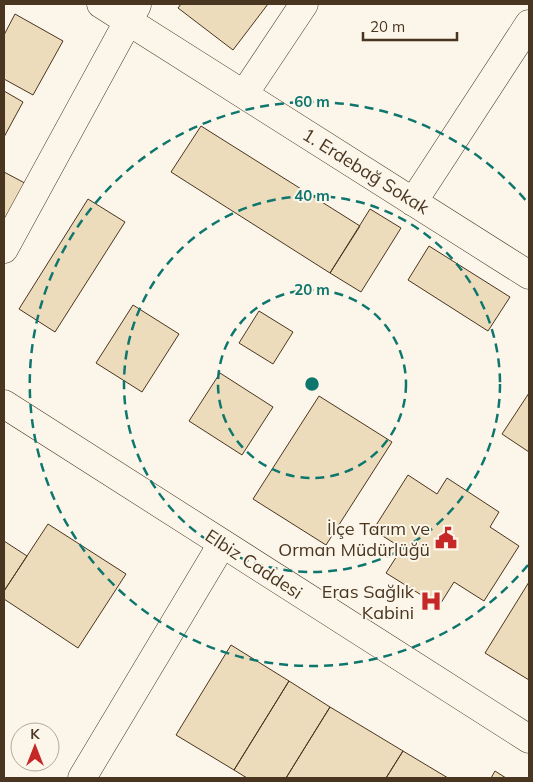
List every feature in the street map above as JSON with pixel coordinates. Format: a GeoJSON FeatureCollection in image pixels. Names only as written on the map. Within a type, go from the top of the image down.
{"type":"FeatureCollection","features":[{"type":"Feature","properties":{"kind":"street","name":"1. Erdebağ Sokak"},"geometry":{"type":"LineString","coordinates":[[101,4],[133,12],[244,94],[529,275]]}},
{"type":"Feature","properties":{"kind":"street"},"geometry":{"type":"LineString","coordinates":[[244,94],[304,4]]}},
{"type":"Feature","properties":{"kind":"street"},"geometry":{"type":"LineString","coordinates":[[4,249],[133,12]]}},
{"type":"Feature","properties":{"kind":"street"},"geometry":{"type":"LineString","coordinates":[[414,202],[529,24]]}},
{"type":"Feature","properties":{"kind":"street","name":"Elbiz Caddesi"},"geometry":{"type":"LineString","coordinates":[[4,404],[529,739]]}},
{"type":"Feature","properties":{"kind":"street"},"geometry":{"type":"LineString","coordinates":[[82,778],[222,544]]}},
{"type":"Feature","properties":{"kind":"building"},"geometry":{"type":"Polygon","coordinates":[[[181,4],[268,4],[233,50],[178,8],[181,4]]]}},
{"type":"Feature","properties":{"kind":"building"},"geometry":{"type":"Polygon","coordinates":[[[15,14],[63,41],[33,95],[4,79],[4,35],[15,14]]]}},
{"type":"Feature","properties":{"kind":"building"},"geometry":{"type":"Polygon","coordinates":[[[4,91],[23,102],[4,137],[4,91]]]}},
{"type":"Feature","properties":{"kind":"building"},"geometry":{"type":"Polygon","coordinates":[[[201,126],[360,226],[330,273],[171,172],[201,126]]]}},
{"type":"Feature","properties":{"kind":"building"},"geometry":{"type":"Polygon","coordinates":[[[4,172],[36,189],[4,248],[4,172]]]}},
{"type":"Feature","properties":{"kind":"building"},"geometry":{"type":"Polygon","coordinates":[[[88,199],[125,222],[55,332],[19,309],[88,199]]]}},
{"type":"Feature","properties":{"kind":"building"},"geometry":{"type":"Polygon","coordinates":[[[370,209],[401,228],[361,292],[330,273],[370,209]]]}},
{"type":"Feature","properties":{"kind":"building"},"geometry":{"type":"Polygon","coordinates":[[[429,246],[510,297],[488,331],[408,280],[429,246]]]}},
{"type":"Feature","properties":{"kind":"building"},"geometry":{"type":"Polygon","coordinates":[[[133,305],[179,334],[142,392],[96,363],[133,305]]]}},
{"type":"Feature","properties":{"kind":"building"},"geometry":{"type":"Polygon","coordinates":[[[259,311],[293,332],[273,364],[239,343],[259,311]]]}},
{"type":"Feature","properties":{"kind":"building"},"geometry":{"type":"Polygon","coordinates":[[[220,373],[273,407],[242,455],[189,421],[220,373]]]}},
{"type":"Feature","properties":{"kind":"building"},"geometry":{"type":"Polygon","coordinates":[[[529,393],[529,452],[502,434],[529,393]]]}},
{"type":"Feature","properties":{"kind":"building"},"geometry":{"type":"Polygon","coordinates":[[[319,396],[392,442],[326,545],[253,499],[319,396]]]}},
{"type":"Feature","properties":{"kind":"building","name":"İlçe Tarım ve Orman Müdürlüğü"},"geometry":{"type":"Polygon","coordinates":[[[408,475],[437,494],[447,478],[499,512],[490,527],[519,546],[484,601],[454,582],[439,606],[386,573],[402,548],[373,530],[408,475]]]}},
{"type":"Feature","properties":{"kind":"building"},"geometry":{"type":"Polygon","coordinates":[[[48,524],[126,574],[78,648],[4,599],[4,591],[48,524]]]}},
{"type":"Feature","properties":{"kind":"building"},"geometry":{"type":"Polygon","coordinates":[[[4,541],[27,556],[4,591],[4,541]]]}},
{"type":"Feature","properties":{"kind":"building"},"geometry":{"type":"Polygon","coordinates":[[[529,582],[529,680],[485,653],[529,582]]]}},
{"type":"Feature","properties":{"kind":"building"},"geometry":{"type":"Polygon","coordinates":[[[231,645],[289,681],[234,770],[176,735],[231,645]]]}},
{"type":"Feature","properties":{"kind":"building"},"geometry":{"type":"Polygon","coordinates":[[[289,681],[330,707],[286,778],[247,778],[234,770],[289,681]]]}},
{"type":"Feature","properties":{"kind":"building"},"geometry":{"type":"Polygon","coordinates":[[[330,707],[403,751],[386,778],[286,778],[330,707]]]}},
{"type":"Feature","properties":{"kind":"building"},"geometry":{"type":"Polygon","coordinates":[[[403,751],[448,778],[386,778],[403,751]]]}},
{"type":"Feature","properties":{"kind":"building"},"geometry":{"type":"Polygon","coordinates":[[[495,771],[506,778],[491,778],[495,771]]]}},
{"type":"Feature","properties":{"kind":"place","name":"İlçe Tarım ve Orman Müdürlüğü"},"geometry":{"type":"Point","coordinates":[446,538]}},
{"type":"Feature","properties":{"kind":"place","name":"Eras Sağlık Kabini"},"geometry":{"type":"Point","coordinates":[431,601]}}]}
